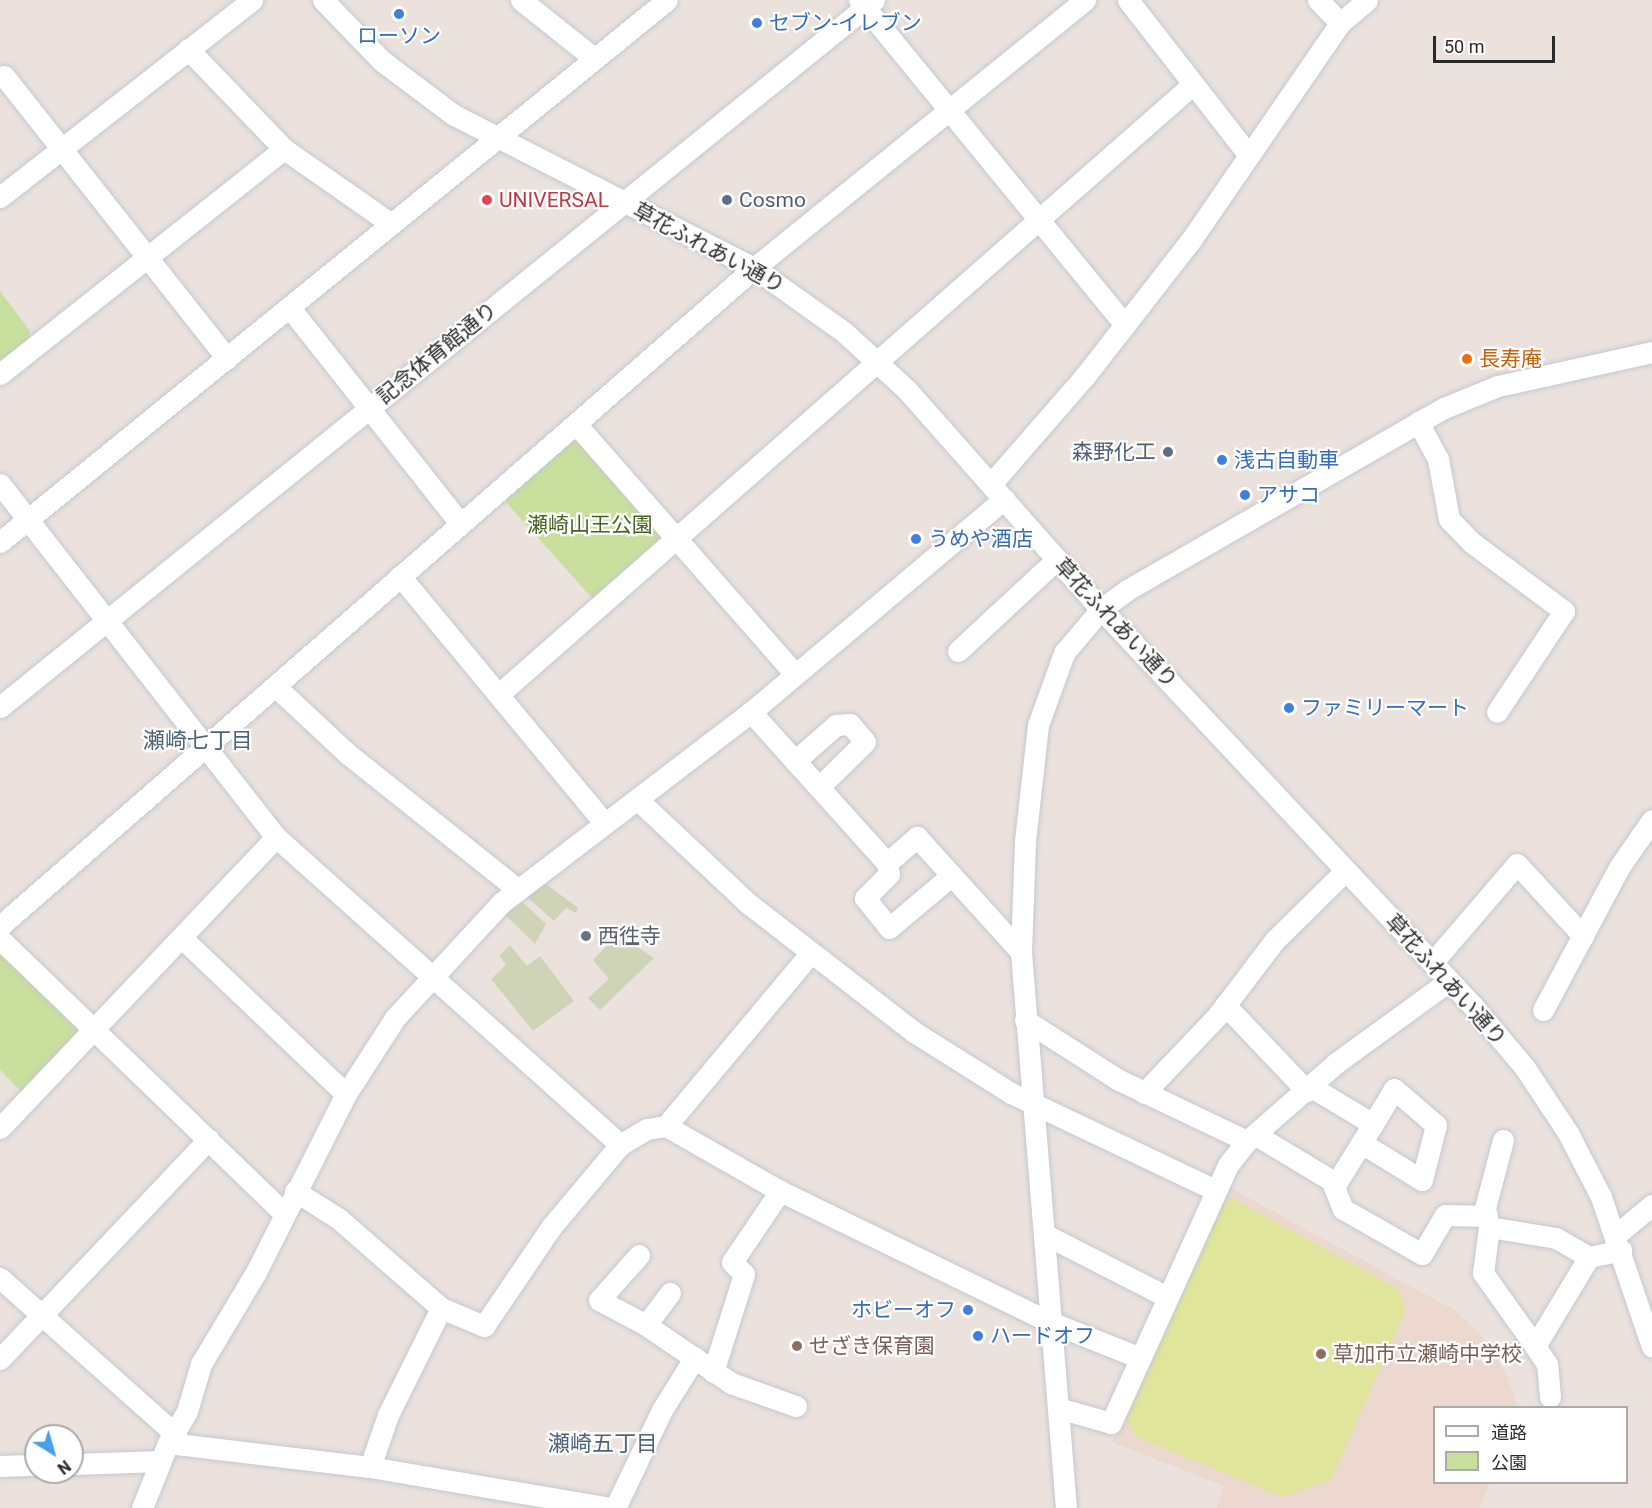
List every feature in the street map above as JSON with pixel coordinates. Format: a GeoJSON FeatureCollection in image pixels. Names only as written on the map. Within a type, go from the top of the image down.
{"type":"FeatureCollection","features":[{"type":"Feature","properties":{"kind":"street"},"geometry":{"type":"LineString","coordinates":[[0,197],[252,0]]}},
{"type":"Feature","properties":{"kind":"street","name":"草花ふれあい通り"},"geometry":{"type":"LineString","coordinates":[[323,0],[382,62],[424,94],[496,138],[754,268],[803,301],[876,362],[997,491],[1101,609],[1449,981],[1547,1099],[1582,1159],[1619,1243],[1652,1347]]}},
{"type":"Feature","properties":{"kind":"street"},"geometry":{"type":"LineString","coordinates":[[521,0],[594,58]]}},
{"type":"Feature","properties":{"kind":"street"},"geometry":{"type":"LineString","coordinates":[[0,542],[290,309],[390,223],[667,0]]}},
{"type":"Feature","properties":{"kind":"street"},"geometry":{"type":"LineString","coordinates":[[0,926],[754,268],[1085,0]]}},
{"type":"Feature","properties":{"kind":"street"},"geometry":{"type":"LineString","coordinates":[[1128,0],[1247,153]]}},
{"type":"Feature","properties":{"kind":"street"},"geometry":{"type":"LineString","coordinates":[[1318,0],[1340,23]]}},
{"type":"Feature","properties":{"kind":"street"},"geometry":{"type":"LineString","coordinates":[[142,1508],[201,1364],[256,1272],[346,1094],[395,1018],[431,977],[517,889],[751,712],[997,491],[1191,240],[1247,153],[1340,23],[1367,0]]}},
{"type":"Feature","properties":{"kind":"street"},"geometry":{"type":"LineString","coordinates":[[866,2],[949,110],[1125,325]]}},
{"type":"Feature","properties":{"kind":"street","name":"記念体育館通り"},"geometry":{"type":"LineString","coordinates":[[0,707],[624,202],[866,2]]}},
{"type":"Feature","properties":{"kind":"street"},"geometry":{"type":"LineString","coordinates":[[188,49],[284,149],[390,223]]}},
{"type":"Feature","properties":{"kind":"street"},"geometry":{"type":"LineString","coordinates":[[4,76],[146,259],[227,358]]}},
{"type":"Feature","properties":{"kind":"street"},"geometry":{"type":"LineString","coordinates":[[499,694],[1193,84]]}},
{"type":"Feature","properties":{"kind":"street"},"geometry":{"type":"LineString","coordinates":[[0,374],[284,149]]}},
{"type":"Feature","properties":{"kind":"street"},"geometry":{"type":"LineString","coordinates":[[290,309],[460,523]]}},
{"type":"Feature","properties":{"kind":"street"},"geometry":{"type":"LineString","coordinates":[[1066,1508],[1021,952],[1025,841],[1038,724],[1064,653],[1101,609],[1190,551],[1418,422],[1498,386],[1652,352]]}},
{"type":"Feature","properties":{"kind":"street"},"geometry":{"type":"LineString","coordinates":[[1418,422],[1438,459],[1449,519],[1471,542],[1564,610],[1497,712]]}},
{"type":"Feature","properties":{"kind":"street"},"geometry":{"type":"LineString","coordinates":[[576,424],[795,674]]}},
{"type":"Feature","properties":{"kind":"street"},"geometry":{"type":"LineString","coordinates":[[0,484],[276,837],[620,1144]]}},
{"type":"Feature","properties":{"kind":"street"},"geometry":{"type":"LineString","coordinates":[[958,651],[1057,559]]}},
{"type":"Feature","properties":{"kind":"street"},"geometry":{"type":"LineString","coordinates":[[400,576],[604,824]]}},
{"type":"Feature","properties":{"kind":"street"},"geometry":{"type":"LineString","coordinates":[[275,686],[348,754],[517,889]]}},
{"type":"Feature","properties":{"kind":"street"},"geometry":{"type":"LineString","coordinates":[[751,712],[887,863],[889,874],[865,898],[889,928],[952,875]]}},
{"type":"Feature","properties":{"kind":"street"},"geometry":{"type":"LineString","coordinates":[[795,761],[836,725],[850,724],[866,742],[819,787]]}},
{"type":"Feature","properties":{"kind":"street"},"geometry":{"type":"LineString","coordinates":[[637,799],[749,904],[810,954],[914,1032],[1033,1103],[1215,1190]]}},
{"type":"Feature","properties":{"kind":"street"},"geometry":{"type":"LineString","coordinates":[[1543,1010],[1620,866],[1652,820]]}},
{"type":"Feature","properties":{"kind":"street"},"geometry":{"type":"LineString","coordinates":[[0,1128],[276,837]]}},
{"type":"Feature","properties":{"kind":"street"},"geometry":{"type":"LineString","coordinates":[[887,863],[917,837],[1021,952]]}},
{"type":"Feature","properties":{"kind":"street"},"geometry":{"type":"LineString","coordinates":[[1432,963],[1517,864],[1583,936]]}},
{"type":"Feature","properties":{"kind":"street"},"geometry":{"type":"LineString","coordinates":[[1144,1093],[1225,1005],[1275,940],[1345,871]]}},
{"type":"Feature","properties":{"kind":"street"},"geometry":{"type":"LineString","coordinates":[[182,938],[346,1094]]}},
{"type":"Feature","properties":{"kind":"street"},"geometry":{"type":"LineString","coordinates":[[0,939],[284,1213]]}},
{"type":"Feature","properties":{"kind":"street"},"geometry":{"type":"LineString","coordinates":[[666,1126],[810,954]]}},
{"type":"Feature","properties":{"kind":"street"},"geometry":{"type":"LineString","coordinates":[[1058,1408],[1111,1423],[1165,1296],[1215,1190],[1252,1138],[1310,1090],[1336,1063],[1449,981]]}},
{"type":"Feature","properties":{"kind":"street"},"geometry":{"type":"LineString","coordinates":[[1225,1005],[1310,1090],[1373,1124]]}},
{"type":"Feature","properties":{"kind":"street"},"geometry":{"type":"LineString","coordinates":[[1025,1020],[1144,1093],[1252,1138],[1336,1183],[1343,1209],[1422,1254],[1444,1215],[1556,1238],[1589,1257]]}},
{"type":"Feature","properties":{"kind":"street"},"geometry":{"type":"LineString","coordinates":[[1336,1183],[1363,1144],[1394,1089],[1436,1125],[1422,1180],[1363,1144]]}},
{"type":"Feature","properties":{"kind":"street"},"geometry":{"type":"LineString","coordinates":[[295,1191],[339,1219],[441,1308],[484,1326],[552,1226],[620,1144],[646,1129],[666,1126],[780,1191],[1050,1322],[1138,1357]]}},
{"type":"Feature","properties":{"kind":"street"},"geometry":{"type":"LineString","coordinates":[[0,1359],[209,1139]]}},
{"type":"Feature","properties":{"kind":"street"},"geometry":{"type":"LineString","coordinates":[[1503,1140],[1487,1222],[1483,1273],[1547,1364],[1550,1397]]}},
{"type":"Feature","properties":{"kind":"street"},"geometry":{"type":"LineString","coordinates":[[713,1372],[744,1274],[732,1262],[780,1191]]}},
{"type":"Feature","properties":{"kind":"street"},"geometry":{"type":"LineString","coordinates":[[1535,1346],[1589,1257],[1619,1243],[1652,1205]]}},
{"type":"Feature","properties":{"kind":"street"},"geometry":{"type":"LineString","coordinates":[[1044,1234],[1165,1296]]}},
{"type":"Feature","properties":{"kind":"street"},"geometry":{"type":"LineString","coordinates":[[639,1255],[598,1300],[646,1325],[731,1383],[796,1406]]}},
{"type":"Feature","properties":{"kind":"street"},"geometry":{"type":"LineString","coordinates":[[0,1278],[42,1315],[168,1446]]}},
{"type":"Feature","properties":{"kind":"street"},"geometry":{"type":"LineString","coordinates":[[646,1325],[670,1293]]}},
{"type":"Feature","properties":{"kind":"street"},"geometry":{"type":"LineString","coordinates":[[370,1467],[388,1414],[441,1308]]}},
{"type":"Feature","properties":{"kind":"street"},"geometry":{"type":"LineString","coordinates":[[615,1508],[662,1410],[695,1358]]}},
{"type":"Feature","properties":{"kind":"street"},"geometry":{"type":"LineString","coordinates":[[84,1462],[168,1446],[370,1467],[610,1508]]}},
{"type":"Feature","properties":{"kind":"street"},"geometry":{"type":"LineString","coordinates":[[0,1466],[24,1465]]}},
{"type":"Feature","properties":{"kind":"shaded area","name":"草加市立瀬崎中学校"},"geometry":{"type":"Polygon","coordinates":[[[1223,1184],[1454,1310],[1482,1336],[1505,1372],[1518,1406],[1433,1406],[1433,1484],[1490,1484],[1479,1508],[1217,1508],[1224,1486],[1112,1442],[1223,1184]]]}},
{"type":"Feature","properties":{"kind":"green space"},"geometry":{"type":"Polygon","coordinates":[[[0,291],[30,331],[29,339],[0,362],[0,291]]]}},
{"type":"Feature","properties":{"kind":"green space","name":"瀬崎山王公園"},"geometry":{"type":"Polygon","coordinates":[[[572,438],[579,438],[662,532],[663,541],[593,599],[505,501],[509,492],[572,438]]]}},
{"type":"Feature","properties":{"kind":"green space"},"geometry":{"type":"Polygon","coordinates":[[[542,881],[578,908],[576,913],[566,908],[554,921],[525,895],[542,881]]]}},
{"type":"Feature","properties":{"kind":"green space"},"geometry":{"type":"Polygon","coordinates":[[[519,899],[546,924],[535,944],[504,914],[519,899]]]}},
{"type":"Feature","properties":{"kind":"green space"},"geometry":{"type":"Polygon","coordinates":[[[618,934],[654,958],[600,1010],[588,998],[609,979],[593,960],[618,934]]]}},
{"type":"Feature","properties":{"kind":"green space"},"geometry":{"type":"Polygon","coordinates":[[[510,945],[527,966],[540,956],[574,1001],[533,1031],[491,979],[506,965],[499,956],[510,945]]]}},
{"type":"Feature","properties":{"kind":"green space"},"geometry":{"type":"Polygon","coordinates":[[[0,948],[83,1026],[21,1091],[0,1070],[0,948]]]}},
{"type":"Feature","properties":{"kind":"green space","name":"草加市立瀬崎中学校"},"geometry":{"type":"Polygon","coordinates":[[[1232,1198],[1398,1289],[1406,1309],[1331,1480],[1283,1497],[1137,1437],[1126,1421],[1220,1205],[1232,1198]]]}},
{"type":"Feature","properties":{"kind":"place","name":"ローソン"},"geometry":{"type":"Point","coordinates":[399,14]}},
{"type":"Feature","properties":{"kind":"place","name":"セブン-イレブン"},"geometry":{"type":"Point","coordinates":[757,23]}},
{"type":"Feature","properties":{"kind":"place","name":"UNIVERSAL"},"geometry":{"type":"Point","coordinates":[487,200]}},
{"type":"Feature","properties":{"kind":"place","name":"Cosmo"},"geometry":{"type":"Point","coordinates":[727,200]}},
{"type":"Feature","properties":{"kind":"place","name":"長寿庵"},"geometry":{"type":"Point","coordinates":[1467,359]}},
{"type":"Feature","properties":{"kind":"place","name":"森野化工"},"geometry":{"type":"Point","coordinates":[1168,452]}},
{"type":"Feature","properties":{"kind":"place","name":"浅古自動車"},"geometry":{"type":"Point","coordinates":[1222,460]}},
{"type":"Feature","properties":{"kind":"place","name":"アサコ"},"geometry":{"type":"Point","coordinates":[1245,495]}},
{"type":"Feature","properties":{"kind":"place","name":"うめや酒店"},"geometry":{"type":"Point","coordinates":[916,539]}},
{"type":"Feature","properties":{"kind":"place","name":"ファミリーマート"},"geometry":{"type":"Point","coordinates":[1289,708]}},
{"type":"Feature","properties":{"kind":"place","name":"西徃寺"},"geometry":{"type":"Point","coordinates":[586,936]}},
{"type":"Feature","properties":{"kind":"place","name":"ホビーオフ"},"geometry":{"type":"Point","coordinates":[968,1310]}},
{"type":"Feature","properties":{"kind":"place","name":"ハードオフ"},"geometry":{"type":"Point","coordinates":[978,1336]}},
{"type":"Feature","properties":{"kind":"place","name":"せざき保育園"},"geometry":{"type":"Point","coordinates":[797,1346]}},
{"type":"Feature","properties":{"kind":"place","name":"草加市立瀬崎中学校"},"geometry":{"type":"Point","coordinates":[1321,1354]}},
{"type":"Feature","properties":{"kind":"district","name":"瀬崎七丁目"},"geometry":{"type":"Point","coordinates":[198,741]}},
{"type":"Feature","properties":{"kind":"district","name":"瀬崎五丁目"},"geometry":{"type":"Point","coordinates":[603,1444]}}]}
